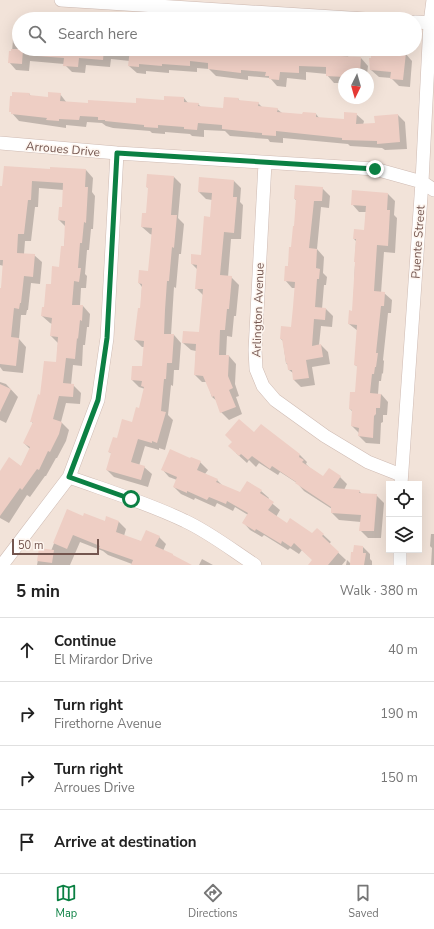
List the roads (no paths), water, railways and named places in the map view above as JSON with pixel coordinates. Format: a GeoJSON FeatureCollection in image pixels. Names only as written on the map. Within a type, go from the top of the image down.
{"type":"FeatureCollection","features":[{"type":"Feature","properties":{"kind":"street"},"geometry":{"type":"LineString","coordinates":[[61,0],[253,12]]}},
{"type":"Feature","properties":{"kind":"street","name":"Puente Street"},"geometry":{"type":"LineString","coordinates":[[401,479],[433,0]]}},
{"type":"Feature","properties":{"kind":"street"},"geometry":{"type":"LineString","coordinates":[[422,22],[432,23]]}},
{"type":"Feature","properties":{"kind":"street","name":"Arroues Drive"},"geometry":{"type":"LineString","coordinates":[[0,143],[117,153],[375,169],[422,182],[434,190]]}},
{"type":"Feature","properties":{"kind":"street"},"geometry":{"type":"LineString","coordinates":[[2,565],[69,477],[98,400],[107,338],[117,153]]}},
{"type":"Feature","properties":{"kind":"street","name":"Arlington Avenue"},"geometry":{"type":"LineString","coordinates":[[265,163],[255,350],[256,369],[264,386],[275,400],[326,436],[368,462],[401,479]]}},
{"type":"Feature","properties":{"kind":"street"},"geometry":{"type":"LineString","coordinates":[[69,477],[131,499],[185,521],[224,544],[255,565]]}},
{"type":"Feature","properties":{"kind":"street"},"geometry":{"type":"LineString","coordinates":[[400,553],[400,565]]}}]}
